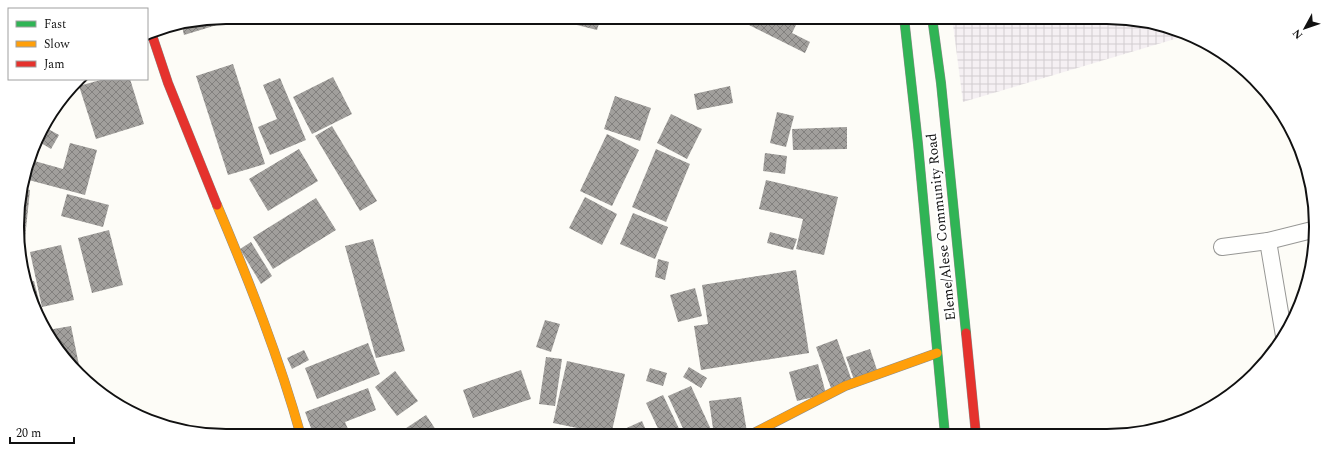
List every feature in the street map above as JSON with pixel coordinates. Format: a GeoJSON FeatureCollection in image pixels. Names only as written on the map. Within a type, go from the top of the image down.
{"type":"FeatureCollection","features":[{"type":"Feature","properties":{"kind":"main road","name":"Eleme/Alese Community Road"},"geometry":{"type":"LineString","coordinates":[[905,24],[944,429]]}},
{"type":"Feature","properties":{"kind":"main road","name":"Eleme/Alese Community Road"},"geometry":{"type":"LineString","coordinates":[[933,24],[941,83],[976,429]]}},
{"type":"Feature","properties":{"kind":"main road"},"geometry":{"type":"LineString","coordinates":[[153,38],[178,111],[259,304],[290,388],[300,429]]}},
{"type":"Feature","properties":{"kind":"main road"},"geometry":{"type":"LineString","coordinates":[[762,429],[845,386],[938,353]]}},
{"type":"Feature","properties":{"kind":"street"},"geometry":{"type":"LineString","coordinates":[[1222,247],[1268,241],[1309,231]]}},
{"type":"Feature","properties":{"kind":"street"},"geometry":{"type":"LineString","coordinates":[[1268,241],[1282,327]]}},
{"type":"Feature","properties":{"kind":"shaded area"},"geometry":{"type":"Polygon","coordinates":[[[953,24],[1120,24],[1146,28],[1180,38],[963,102],[953,24]]]}},
{"type":"Feature","properties":{"kind":"building"},"geometry":{"type":"Polygon","coordinates":[[[220,24],[184,35],[183,29],[220,24]]]}},
{"type":"Feature","properties":{"kind":"building"},"geometry":{"type":"Polygon","coordinates":[[[573,24],[599,24],[597,30],[573,24]]]}},
{"type":"Feature","properties":{"kind":"building"},"geometry":{"type":"Polygon","coordinates":[[[747,24],[796,25],[792,33],[810,42],[805,53],[747,24]]]}},
{"type":"Feature","properties":{"kind":"building"},"geometry":{"type":"Polygon","coordinates":[[[233,64],[265,164],[228,175],[196,76],[233,64]]]}},
{"type":"Feature","properties":{"kind":"building"},"geometry":{"type":"Polygon","coordinates":[[[333,77],[352,114],[312,134],[293,97],[333,77]]]}},
{"type":"Feature","properties":{"kind":"building"},"geometry":{"type":"Polygon","coordinates":[[[280,78],[306,140],[270,155],[258,127],[277,119],[263,85],[280,78]]]}},
{"type":"Feature","properties":{"kind":"building"},"geometry":{"type":"Polygon","coordinates":[[[100,80],[130,80],[144,124],[96,139],[79,87],[100,80]]]}},
{"type":"Feature","properties":{"kind":"building"},"geometry":{"type":"Polygon","coordinates":[[[730,86],[733,103],[697,110],[694,94],[730,86]]]}},
{"type":"Feature","properties":{"kind":"building"},"geometry":{"type":"Polygon","coordinates":[[[615,96],[651,108],[640,141],[604,129],[615,96]]]}},
{"type":"Feature","properties":{"kind":"building"},"geometry":{"type":"Polygon","coordinates":[[[777,112],[794,116],[786,147],[770,143],[777,112]]]}},
{"type":"Feature","properties":{"kind":"building"},"geometry":{"type":"Polygon","coordinates":[[[671,114],[702,129],[687,159],[657,143],[671,114]]]}},
{"type":"Feature","properties":{"kind":"building"},"geometry":{"type":"Polygon","coordinates":[[[332,126],[377,201],[360,211],[315,136],[332,126]]]}},
{"type":"Feature","properties":{"kind":"building"},"geometry":{"type":"Polygon","coordinates":[[[847,127],[847,149],[793,150],[792,129],[847,127]]]}},
{"type":"Feature","properties":{"kind":"building"},"geometry":{"type":"Polygon","coordinates":[[[49,129],[59,135],[51,149],[42,143],[49,129]]]}},
{"type":"Feature","properties":{"kind":"building"},"geometry":{"type":"Polygon","coordinates":[[[607,134],[639,150],[612,206],[580,191],[607,134]]]}},
{"type":"Feature","properties":{"kind":"building"},"geometry":{"type":"Polygon","coordinates":[[[70,143],[97,150],[85,195],[30,180],[35,161],[63,169],[70,143]]]}},
{"type":"Feature","properties":{"kind":"building"},"geometry":{"type":"Polygon","coordinates":[[[299,149],[318,181],[268,211],[249,179],[299,149]]]}},
{"type":"Feature","properties":{"kind":"building"},"geometry":{"type":"Polygon","coordinates":[[[656,149],[690,164],[666,222],[632,207],[656,149]]]}},
{"type":"Feature","properties":{"kind":"building"},"geometry":{"type":"Polygon","coordinates":[[[765,153],[787,156],[785,174],[763,171],[765,153]]]}},
{"type":"Feature","properties":{"kind":"building"},"geometry":{"type":"Polygon","coordinates":[[[766,180],[838,197],[824,255],[796,249],[803,219],[759,209],[766,180]]]}},
{"type":"Feature","properties":{"kind":"building"},"geometry":{"type":"Polygon","coordinates":[[[28,190],[30,190],[25,243],[24,213],[28,190]]]}},
{"type":"Feature","properties":{"kind":"building"},"geometry":{"type":"Polygon","coordinates":[[[67,194],[109,205],[103,227],[61,216],[67,194]]]}},
{"type":"Feature","properties":{"kind":"building"},"geometry":{"type":"Polygon","coordinates":[[[585,197],[617,214],[602,245],[569,228],[585,197]]]}},
{"type":"Feature","properties":{"kind":"building"},"geometry":{"type":"Polygon","coordinates":[[[316,198],[336,230],[273,269],[253,237],[316,198]]]}},
{"type":"Feature","properties":{"kind":"building"},"geometry":{"type":"Polygon","coordinates":[[[633,213],[668,227],[655,259],[620,244],[633,213]]]}},
{"type":"Feature","properties":{"kind":"building"},"geometry":{"type":"Polygon","coordinates":[[[109,230],[123,285],[92,293],[78,238],[109,230]]]}},
{"type":"Feature","properties":{"kind":"building"},"geometry":{"type":"Polygon","coordinates":[[[770,232],[797,239],[793,250],[767,243],[770,232]]]}},
{"type":"Feature","properties":{"kind":"building"},"geometry":{"type":"Polygon","coordinates":[[[373,239],[405,351],[376,358],[345,246],[373,239]]]}},
{"type":"Feature","properties":{"kind":"building"},"geometry":{"type":"Polygon","coordinates":[[[251,242],[272,276],[261,284],[240,249],[251,242]]]}},
{"type":"Feature","properties":{"kind":"building"},"geometry":{"type":"Polygon","coordinates":[[[61,245],[74,300],[42,307],[30,252],[61,245]]]}},
{"type":"Feature","properties":{"kind":"building"},"geometry":{"type":"Polygon","coordinates":[[[658,259],[669,262],[665,280],[655,277],[658,259]]]}},
{"type":"Feature","properties":{"kind":"building"},"geometry":{"type":"Polygon","coordinates":[[[796,270],[809,353],[701,370],[694,326],[708,324],[702,285],[796,270]]]}},
{"type":"Feature","properties":{"kind":"building"},"geometry":{"type":"Polygon","coordinates":[[[34,281],[41,308],[39,304],[32,282],[34,281]]]}},
{"type":"Feature","properties":{"kind":"building"},"geometry":{"type":"Polygon","coordinates":[[[695,288],[702,316],[678,322],[670,295],[695,288]]]}},
{"type":"Feature","properties":{"kind":"building"},"geometry":{"type":"Polygon","coordinates":[[[545,320],[560,324],[551,352],[536,347],[545,320]]]}},
{"type":"Feature","properties":{"kind":"building"},"geometry":{"type":"Polygon","coordinates":[[[71,326],[79,366],[66,350],[52,329],[71,326]]]}},
{"type":"Feature","properties":{"kind":"building"},"geometry":{"type":"Polygon","coordinates":[[[837,339],[852,381],[831,388],[816,347],[837,339]]]}},
{"type":"Feature","properties":{"kind":"building"},"geometry":{"type":"Polygon","coordinates":[[[368,343],[380,374],[317,399],[305,368],[368,343]]]}},
{"type":"Feature","properties":{"kind":"building"},"geometry":{"type":"Polygon","coordinates":[[[870,349],[878,373],[854,380],[846,357],[870,349]]]}},
{"type":"Feature","properties":{"kind":"building"},"geometry":{"type":"Polygon","coordinates":[[[304,350],[309,360],[292,369],[287,358],[304,350]]]}},
{"type":"Feature","properties":{"kind":"building"},"geometry":{"type":"Polygon","coordinates":[[[546,357],[562,359],[555,406],[539,404],[546,357]]]}},
{"type":"Feature","properties":{"kind":"building"},"geometry":{"type":"Polygon","coordinates":[[[567,361],[625,374],[612,429],[582,429],[553,423],[567,361]]]}},
{"type":"Feature","properties":{"kind":"building"},"geometry":{"type":"Polygon","coordinates":[[[818,364],[826,394],[797,401],[789,372],[818,364]]]}},
{"type":"Feature","properties":{"kind":"building"},"geometry":{"type":"Polygon","coordinates":[[[689,367],[707,378],[701,388],[683,377],[689,367]]]}},
{"type":"Feature","properties":{"kind":"building"},"geometry":{"type":"Polygon","coordinates":[[[650,368],[667,373],[663,386],[646,381],[650,368]]]}},
{"type":"Feature","properties":{"kind":"building"},"geometry":{"type":"Polygon","coordinates":[[[521,370],[531,399],[473,418],[463,390],[521,370]]]}},
{"type":"Feature","properties":{"kind":"building"},"geometry":{"type":"Polygon","coordinates":[[[395,371],[418,401],[397,416],[375,387],[395,371]]]}},
{"type":"Feature","properties":{"kind":"building"},"geometry":{"type":"Polygon","coordinates":[[[691,386],[711,429],[683,429],[668,396],[691,386]]]}},
{"type":"Feature","properties":{"kind":"building"},"geometry":{"type":"Polygon","coordinates":[[[368,388],[376,410],[345,422],[348,429],[311,429],[305,412],[368,388]]]}},
{"type":"Feature","properties":{"kind":"building"},"geometry":{"type":"Polygon","coordinates":[[[663,395],[679,429],[658,429],[646,403],[663,395]]]}},
{"type":"Feature","properties":{"kind":"building"},"geometry":{"type":"Polygon","coordinates":[[[741,397],[746,429],[713,429],[709,401],[741,397]]]}},
{"type":"Feature","properties":{"kind":"building"},"geometry":{"type":"Polygon","coordinates":[[[426,415],[435,429],[405,429],[426,415]]]}},
{"type":"Feature","properties":{"kind":"building"},"geometry":{"type":"Polygon","coordinates":[[[642,421],[645,429],[624,429],[642,421]]]}},
{"type":"Feature","properties":{"kind":"traffic: fast"},"geometry":{"type":"LineString","coordinates":[[905,24],[918,144],[944,429]]}},
{"type":"Feature","properties":{"kind":"traffic: fast"},"geometry":{"type":"LineString","coordinates":[[933,24],[941,83],[966,333]]}},
{"type":"Feature","properties":{"kind":"traffic: slow"},"geometry":{"type":"LineString","coordinates":[[217,205],[263,319],[299,429]]}},
{"type":"Feature","properties":{"kind":"traffic: slow"},"geometry":{"type":"LineString","coordinates":[[762,429],[845,386],[937,353]]}},
{"type":"Feature","properties":{"kind":"traffic: jam"},"geometry":{"type":"LineString","coordinates":[[153,38],[168,83],[217,205]]}},
{"type":"Feature","properties":{"kind":"traffic: jam"},"geometry":{"type":"LineString","coordinates":[[966,333],[975,429]]}}]}
